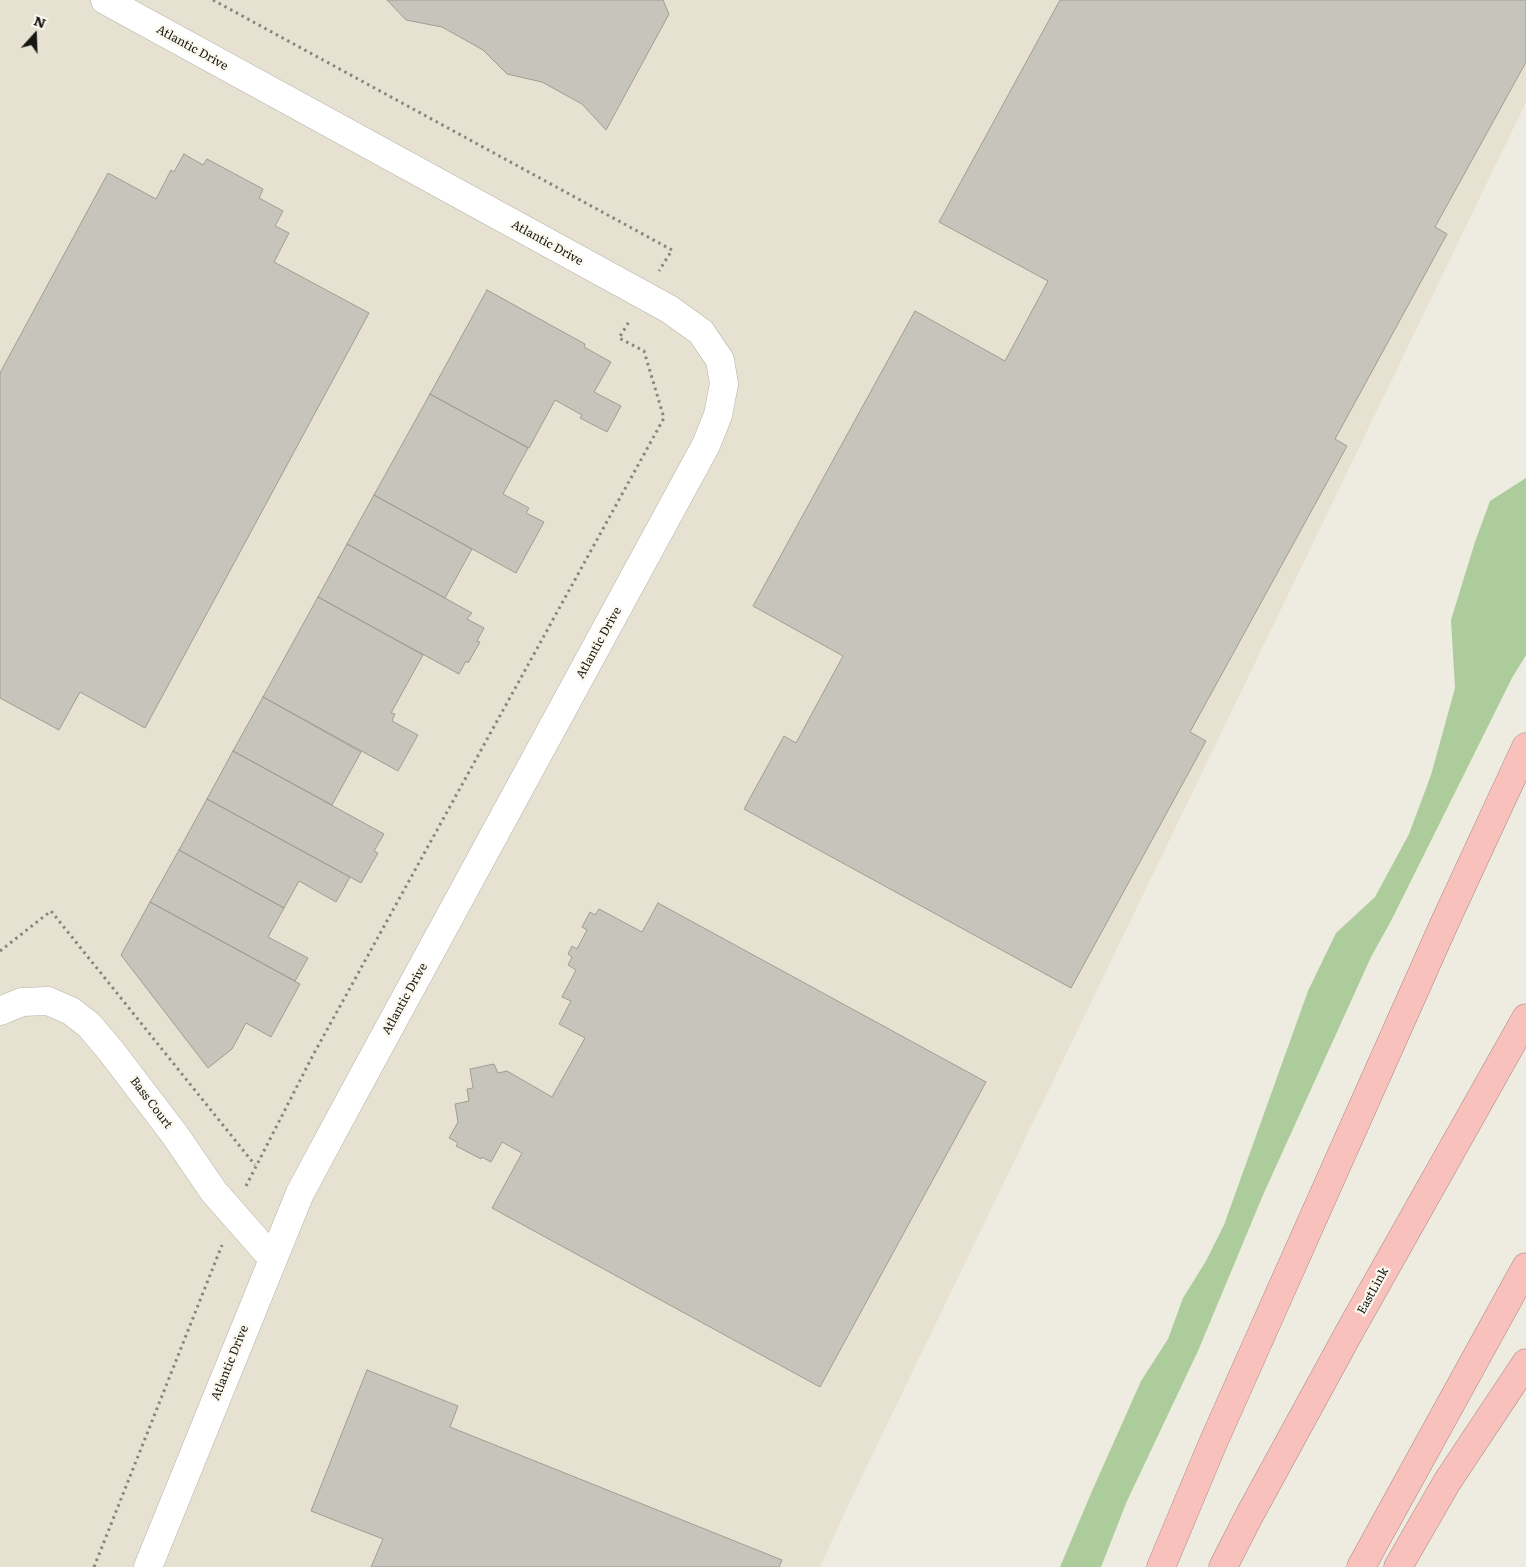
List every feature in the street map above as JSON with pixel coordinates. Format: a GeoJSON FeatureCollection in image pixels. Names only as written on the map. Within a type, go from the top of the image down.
{"type":"FeatureCollection","features":[{"type":"Feature","properties":{"kind":"highway"},"geometry":{"type":"LineString","coordinates":[[1160,1567],[1213,1443],[1441,931],[1526,747]]}},
{"type":"Feature","properties":{"kind":"highway","name":"EastLink"},"geometry":{"type":"LineString","coordinates":[[1223,1567],[1347,1338],[1526,1018]]}},
{"type":"Feature","properties":{"kind":"highway"},"geometry":{"type":"LineString","coordinates":[[1362,1567],[1526,1267]]}},
{"type":"Feature","properties":{"kind":"highway"},"geometry":{"type":"LineString","coordinates":[[1398,1567],[1447,1482],[1526,1363]]}},
{"type":"Feature","properties":{"kind":"street","name":"Atlantic Drive"},"geometry":{"type":"LineString","coordinates":[[105,0],[669,309],[701,332],[720,360],[724,384],[718,415],[702,454],[300,1193],[148,1567]]}},
{"type":"Feature","properties":{"kind":"street","name":"Bass Court"},"geometry":{"type":"LineString","coordinates":[[0,1010],[22,1002],[48,1000],[71,1011],[89,1025],[175,1135],[214,1192],[272,1259]]}},
{"type":"Feature","properties":{"kind":"path"},"geometry":{"type":"LineString","coordinates":[[94,1567],[220,1252],[233,1214],[255,1166],[317,1048],[664,418],[644,352],[619,338],[672,250],[213,0]]}},
{"type":"Feature","properties":{"kind":"path"},"geometry":{"type":"LineString","coordinates":[[0,951],[51,911],[255,1166]]}},
{"type":"Feature","properties":{"kind":"shaded area"},"geometry":{"type":"Polygon","coordinates":[[[0,0],[1526,0],[1526,102],[851,1499],[820,1567],[0,1567],[0,0]]]}},
{"type":"Feature","properties":{"kind":"green space"},"geometry":{"type":"Polygon","coordinates":[[[1526,478],[1526,655],[1512,678],[1391,921],[1371,957],[1263,1195],[1198,1351],[1127,1501],[1101,1567],[1060,1567],[1141,1381],[1168,1339],[1183,1298],[1206,1261],[1224,1225],[1308,991],[1336,933],[1375,897],[1409,834],[1431,775],[1455,688],[1451,620],[1475,542],[1490,501],[1526,478]]]}},
{"type":"Feature","properties":{"kind":"building"},"geometry":{"type":"Polygon","coordinates":[[[387,0],[663,0],[669,14],[606,130],[582,104],[542,82],[507,74],[483,50],[442,27],[406,20],[387,0]]]}},
{"type":"Feature","properties":{"kind":"building"},"geometry":{"type":"Polygon","coordinates":[[[1060,0],[1526,0],[1526,62],[1435,227],[1447,234],[1335,439],[1347,446],[1190,732],[1206,741],[1071,988],[744,809],[784,736],[796,743],[843,656],[753,606],[915,311],[1005,361],[1048,281],[939,222],[1060,0]]]}},
{"type":"Feature","properties":{"kind":"building"},"geometry":{"type":"Polygon","coordinates":[[[184,154],[203,165],[207,159],[263,189],[259,198],[283,211],[275,226],[289,233],[274,262],[369,313],[145,728],[80,692],[59,730],[0,698],[0,373],[108,173],[156,199],[171,170],[174,172],[184,154]]]}},
{"type":"Feature","properties":{"kind":"building"},"geometry":{"type":"Polygon","coordinates":[[[487,290],[585,344],[584,347],[611,362],[594,392],[621,406],[607,432],[580,418],[582,415],[555,400],[529,448],[430,394],[487,290]]]}},
{"type":"Feature","properties":{"kind":"building"},"geometry":{"type":"Polygon","coordinates":[[[430,394],[528,448],[503,494],[529,508],[526,513],[544,522],[516,573],[374,495],[430,394]]]}},
{"type":"Feature","properties":{"kind":"building"},"geometry":{"type":"Polygon","coordinates":[[[374,495],[472,549],[445,598],[347,544],[374,495]]]}},
{"type":"Feature","properties":{"kind":"building"},"geometry":{"type":"Polygon","coordinates":[[[347,544],[472,613],[467,619],[484,628],[477,641],[480,642],[459,674],[318,597],[347,544]]]}},
{"type":"Feature","properties":{"kind":"building"},"geometry":{"type":"Polygon","coordinates":[[[318,597],[423,655],[391,713],[395,714],[392,721],[418,735],[398,771],[263,697],[318,597]]]}},
{"type":"Feature","properties":{"kind":"building"},"geometry":{"type":"Polygon","coordinates":[[[263,697],[361,752],[332,805],[233,751],[263,697]]]}},
{"type":"Feature","properties":{"kind":"building"},"geometry":{"type":"Polygon","coordinates":[[[233,751],[384,834],[374,851],[378,853],[361,883],[207,799],[233,751]]]}},
{"type":"Feature","properties":{"kind":"building"},"geometry":{"type":"Polygon","coordinates":[[[207,799],[350,877],[336,902],[299,881],[284,908],[179,850],[207,799]]]}},
{"type":"Feature","properties":{"kind":"building"},"geometry":{"type":"Polygon","coordinates":[[[179,850],[284,908],[268,937],[308,958],[295,981],[150,902],[179,850]]]}},
{"type":"Feature","properties":{"kind":"building"},"geometry":{"type":"Polygon","coordinates":[[[150,902],[300,984],[271,1037],[246,1023],[232,1049],[208,1068],[121,955],[150,902]]]}},
{"type":"Feature","properties":{"kind":"building"},"geometry":{"type":"Polygon","coordinates":[[[658,903],[986,1082],[820,1387],[492,1208],[522,1153],[502,1142],[491,1162],[456,1146],[458,1143],[449,1138],[458,1122],[455,1104],[469,1101],[467,1089],[473,1088],[470,1069],[494,1064],[498,1073],[507,1071],[552,1097],[585,1038],[559,1024],[571,1001],[562,997],[576,970],[568,965],[572,957],[568,954],[572,946],[577,949],[587,930],[582,927],[590,912],[595,915],[599,909],[642,932],[658,903]]]}},
{"type":"Feature","properties":{"kind":"building"},"geometry":{"type":"Polygon","coordinates":[[[367,1370],[458,1406],[450,1427],[782,1560],[779,1567],[371,1567],[383,1539],[311,1511],[367,1370]]]}}]}
